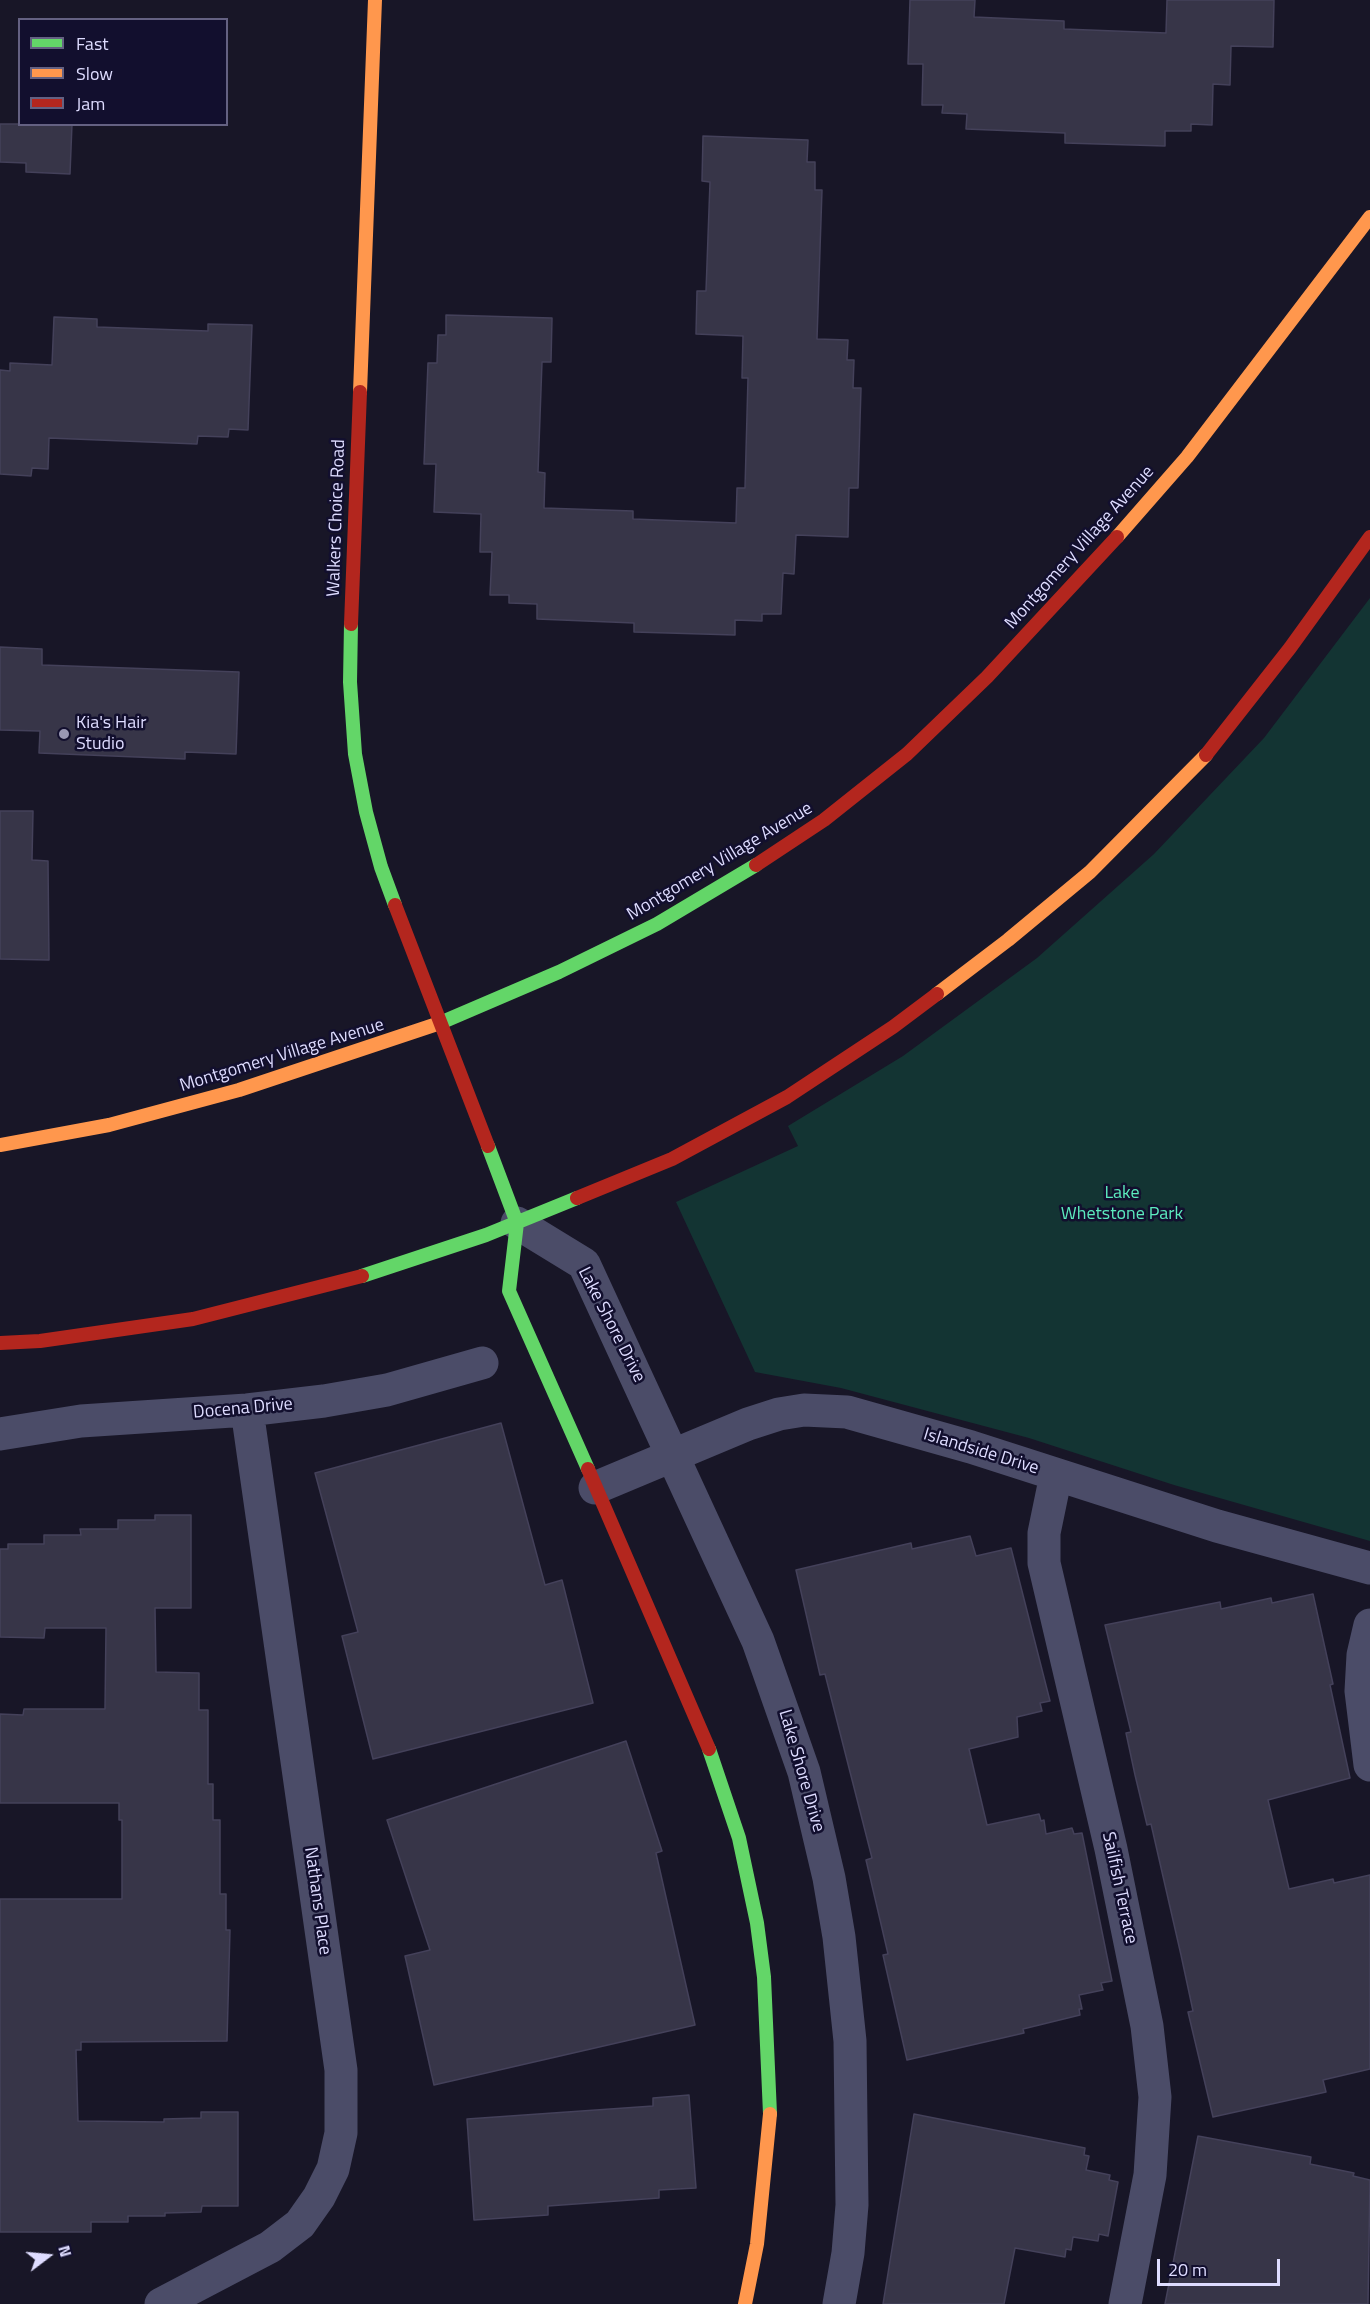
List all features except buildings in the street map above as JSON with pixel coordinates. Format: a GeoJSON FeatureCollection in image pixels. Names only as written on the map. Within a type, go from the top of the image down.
{"type":"FeatureCollection","features":[{"type":"Feature","properties":{"kind":"main road","name":"Walkers Choice Road"},"geometry":{"type":"LineString","coordinates":[[375,0],[351,610],[351,709],[356,754],[369,823],[381,867],[517,1223]]}},
{"type":"Feature","properties":{"kind":"main road","name":"Montgomery Village Avenue"},"geometry":{"type":"LineString","coordinates":[[0,1145],[109,1125],[239,1090],[440,1023],[559,972],[657,924],[741,875],[825,820],[907,754],[995,668],[1101,556],[1171,475],[1370,217]]}},
{"type":"Feature","properties":{"kind":"main road"},"geometry":{"type":"LineString","coordinates":[[0,1343],[40,1341],[193,1319],[335,1285],[517,1223],[672,1159],[787,1097],[893,1027],[1008,940],[1089,872],[1207,754],[1290,648],[1370,537]]}},
{"type":"Feature","properties":{"kind":"main road"},"geometry":{"type":"LineString","coordinates":[[517,1223],[509,1291],[717,1768],[739,1838],[757,1923],[769,2034],[771,2107],[758,2244],[745,2304]]}},
{"type":"Feature","properties":{"kind":"street","name":"Lake Shore Drive"},"geometry":{"type":"LineString","coordinates":[[517,1223],[584,1264],[758,1641],[804,1772],[829,1878],[846,1988],[852,2077],[852,2205],[848,2253],[839,2304]]}},
{"type":"Feature","properties":{"kind":"street","name":"Docena Drive"},"geometry":{"type":"LineString","coordinates":[[0,1434],[81,1421],[247,1410],[387,1390],[482,1363]]}},
{"type":"Feature","properties":{"kind":"street","name":"Nathans Place"},"geometry":{"type":"LineString","coordinates":[[161,2304],[270,2247],[300,2224],[319,2197],[333,2169],[341,2133],[339,2059],[247,1410]]}},
{"type":"Feature","properties":{"kind":"street","name":"Islandside Drive"},"geometry":{"type":"LineString","coordinates":[[595,1488],[748,1424],[804,1410],[847,1412],[971,1447],[1217,1526],[1370,1568]]}},
{"type":"Feature","properties":{"kind":"street","name":"Sailfish Terrace"},"geometry":{"type":"LineString","coordinates":[[1056,1475],[1044,1533],[1044,1563],[1111,1849],[1147,2026],[1155,2097],[1150,2175],[1125,2304]]}},
{"type":"Feature","properties":{"kind":"street"},"geometry":{"type":"LineString","coordinates":[[1370,1625],[1364,1655],[1361,1691],[1370,1765]]}},
{"type":"Feature","properties":{"kind":"green space","name":"Lake Whetstone Park"},"geometry":{"type":"Polygon","coordinates":[[[1370,598],[1370,1541],[1174,1485],[1029,1438],[841,1388],[755,1372],[676,1202],[798,1146],[788,1126],[903,1056],[1037,958],[1154,854],[1264,738],[1370,598]]]}},
{"type":"Feature","properties":{"kind":"traffic: fast"},"geometry":{"type":"LineString","coordinates":[[351,624],[350,682],[355,754],[366,812],[381,867],[395,905]]}},
{"type":"Feature","properties":{"kind":"traffic: fast"},"geometry":{"type":"LineString","coordinates":[[440,1023],[559,972],[657,924],[756,865]]}},
{"type":"Feature","properties":{"kind":"traffic: fast"},"geometry":{"type":"LineString","coordinates":[[488,1146],[517,1223],[509,1291],[588,1469]]}},
{"type":"Feature","properties":{"kind":"traffic: fast"},"geometry":{"type":"LineString","coordinates":[[362,1276],[486,1235],[577,1198]]}},
{"type":"Feature","properties":{"kind":"traffic: fast"},"geometry":{"type":"LineString","coordinates":[[709,1749],[739,1838],[757,1923],[764,1977],[770,2114]]}},
{"type":"Feature","properties":{"kind":"traffic: slow"},"geometry":{"type":"LineString","coordinates":[[360,392],[375,0]]}},
{"type":"Feature","properties":{"kind":"traffic: slow"},"geometry":{"type":"LineString","coordinates":[[1117,537],[1187,457],[1370,217]]}},
{"type":"Feature","properties":{"kind":"traffic: slow"},"geometry":{"type":"LineString","coordinates":[[937,994],[1008,940],[1090,872],[1206,755]]}},
{"type":"Feature","properties":{"kind":"traffic: slow"},"geometry":{"type":"LineString","coordinates":[[0,1145],[109,1125],[239,1090],[440,1023]]}},
{"type":"Feature","properties":{"kind":"traffic: slow"},"geometry":{"type":"LineString","coordinates":[[745,2304],[757,2244],[770,2114]]}},
{"type":"Feature","properties":{"kind":"traffic: jam"},"geometry":{"type":"LineString","coordinates":[[351,624],[360,392]]}},
{"type":"Feature","properties":{"kind":"traffic: jam"},"geometry":{"type":"LineString","coordinates":[[756,865],[824,820],[907,754],[987,677],[1117,537]]}},
{"type":"Feature","properties":{"kind":"traffic: jam"},"geometry":{"type":"LineString","coordinates":[[1206,755],[1290,648],[1370,537]]}},
{"type":"Feature","properties":{"kind":"traffic: jam"},"geometry":{"type":"LineString","coordinates":[[395,905],[488,1146]]}},
{"type":"Feature","properties":{"kind":"traffic: jam"},"geometry":{"type":"LineString","coordinates":[[577,1198],[672,1159],[787,1097],[893,1027],[937,994]]}},
{"type":"Feature","properties":{"kind":"traffic: jam"},"geometry":{"type":"LineString","coordinates":[[0,1343],[40,1341],[193,1319],[362,1276]]}},
{"type":"Feature","properties":{"kind":"traffic: jam"},"geometry":{"type":"LineString","coordinates":[[588,1469],[709,1749]]}},
{"type":"Feature","properties":{"kind":"place","name":"Kia's Hair Studio"},"geometry":{"type":"Point","coordinates":[64,734]}}]}
